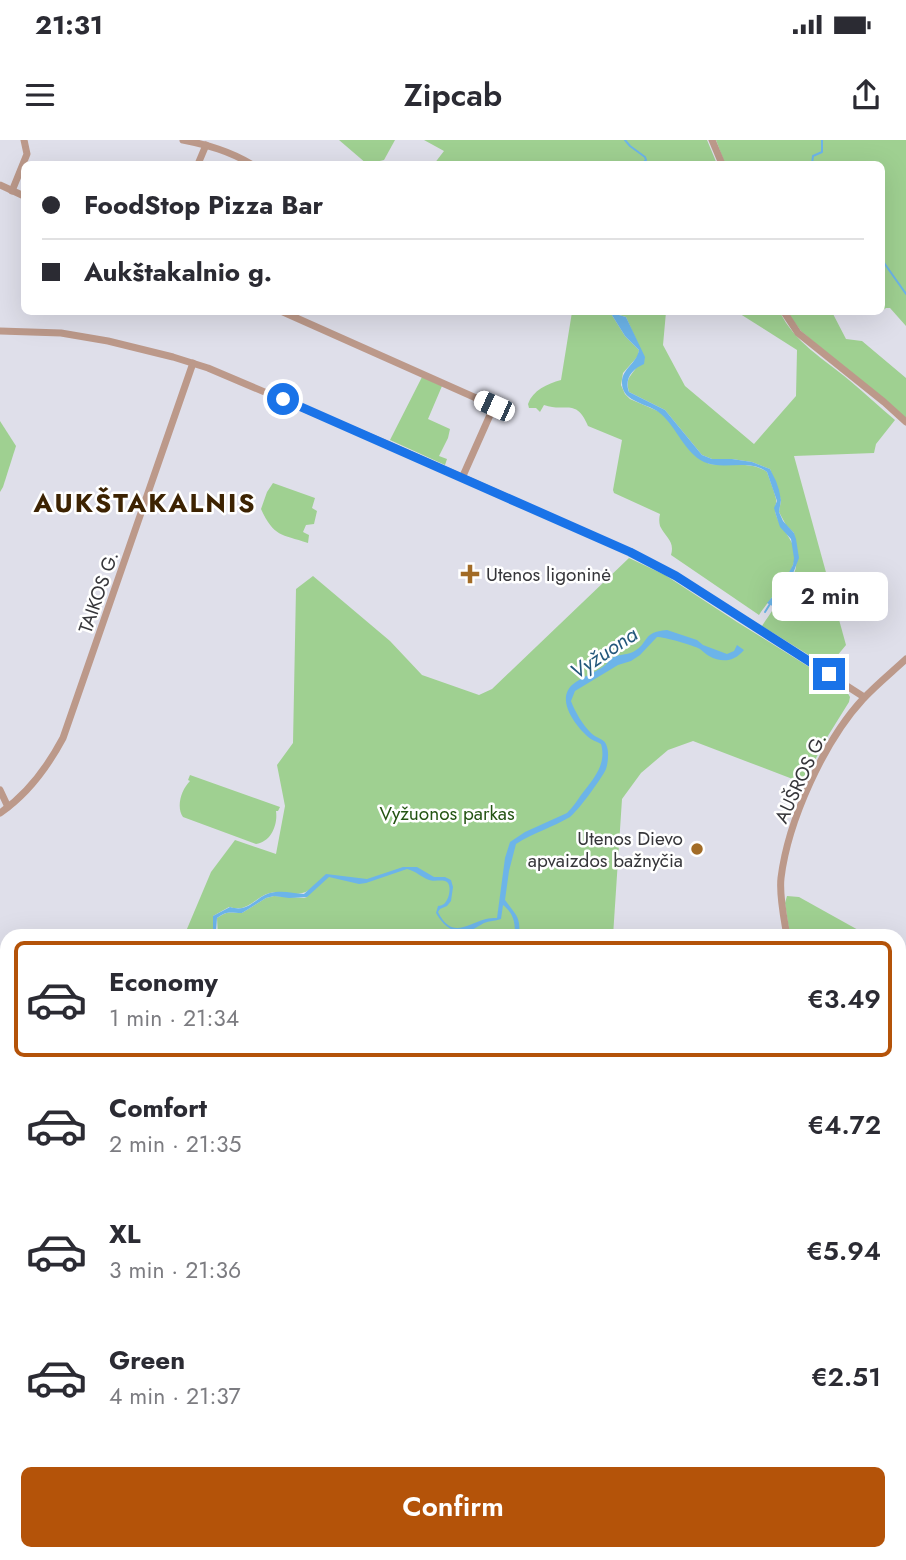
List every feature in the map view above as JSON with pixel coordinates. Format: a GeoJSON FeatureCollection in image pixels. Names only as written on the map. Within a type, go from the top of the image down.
{"type":"FeatureCollection","features":[{"type":"Feature","properties":{"kind":"street"},"geometry":{"type":"LineString","coordinates":[[24,140],[27,154],[24,161]]}},
{"type":"Feature","properties":{"kind":"street"},"geometry":{"type":"LineString","coordinates":[[183,140],[228,152],[245,161]]}},
{"type":"Feature","properties":{"kind":"street"},"geometry":{"type":"LineString","coordinates":[[712,140],[721,161]]}},
{"type":"Feature","properties":{"kind":"street"},"geometry":{"type":"LineString","coordinates":[[199,161],[206,145]]}},
{"type":"Feature","properties":{"kind":"street"},"geometry":{"type":"LineString","coordinates":[[12,191],[21,169]]}},
{"type":"Feature","properties":{"kind":"street"},"geometry":{"type":"LineString","coordinates":[[0,185],[21,195]]}},
{"type":"Feature","properties":{"kind":"street"},"geometry":{"type":"LineString","coordinates":[[290,315],[494,406],[462,478]]}},
{"type":"Feature","properties":{"kind":"street"},"geometry":{"type":"LineString","coordinates":[[785,315],[798,333],[906,422]]}},
{"type":"Feature","properties":{"kind":"street"},"geometry":{"type":"LineString","coordinates":[[0,331],[61,333],[108,341],[193,363],[265,391],[630,552],[676,576],[864,698]]}},
{"type":"Feature","properties":{"kind":"street","name":"TAIKOS G."},"geometry":{"type":"LineString","coordinates":[[0,813],[24,794],[40,775],[63,738],[193,363]]}},
{"type":"Feature","properties":{"kind":"street","name":"AUŠROS G."},"geometry":{"type":"LineString","coordinates":[[786,929],[781,880],[790,839],[807,794],[825,754],[842,726],[864,698],[904,664]]}},
{"type":"Feature","properties":{"kind":"street"},"geometry":{"type":"LineString","coordinates":[[0,790],[8,807]]}},
{"type":"Feature","properties":{"kind":"green space"},"geometry":{"type":"Polygon","coordinates":[[[339,140],[395,140],[384,160],[364,161],[339,140]]]}},
{"type":"Feature","properties":{"kind":"green space"},"geometry":{"type":"Polygon","coordinates":[[[424,140],[707,140],[716,161],[436,161],[444,151],[424,140]]]}},
{"type":"Feature","properties":{"kind":"green space"},"geometry":{"type":"Polygon","coordinates":[[[716,140],[906,140],[906,326],[890,308],[885,309],[885,161],[724,161],[716,140]]]}},
{"type":"Feature","properties":{"kind":"green space"},"geometry":{"type":"Polygon","coordinates":[[[572,315],[612,315],[625,336],[639,350],[638,356],[623,373],[621,385],[625,394],[630,399],[660,412],[709,464],[747,465],[767,472],[776,499],[776,516],[792,542],[795,557],[786,578],[759,615],[671,555],[671,543],[660,526],[660,514],[614,493],[622,440],[588,426],[584,417],[574,409],[544,405],[540,412],[536,408],[529,408],[530,399],[537,391],[561,380],[572,315]]]}},
{"type":"Feature","properties":{"kind":"green space"},"geometry":{"type":"Polygon","coordinates":[[[619,315],[666,315],[663,345],[685,386],[754,444],[796,396],[797,350],[742,315],[782,315],[801,341],[895,420],[876,444],[874,453],[794,456],[846,645],[828,667],[762,626],[796,567],[794,533],[779,512],[781,500],[770,469],[752,462],[712,459],[702,455],[665,410],[629,392],[628,380],[642,353],[626,317],[619,315]]]}},
{"type":"Feature","properties":{"kind":"green space"},"geometry":{"type":"Polygon","coordinates":[[[789,315],[834,315],[846,339],[862,341],[906,378],[906,420],[801,331],[789,315]]]}},
{"type":"Feature","properties":{"kind":"green space"},"geometry":{"type":"Polygon","coordinates":[[[422,377],[442,386],[428,419],[450,429],[439,456],[447,459],[445,465],[390,440],[422,377]]]}},
{"type":"Feature","properties":{"kind":"green space"},"geometry":{"type":"Polygon","coordinates":[[[0,421],[16,446],[0,492],[0,421]]]}},
{"type":"Feature","properties":{"kind":"green space"},"geometry":{"type":"Polygon","coordinates":[[[273,483],[315,498],[312,508],[317,511],[314,524],[306,525],[303,532],[309,535],[308,543],[285,536],[270,525],[261,509],[273,483]]]}},
{"type":"Feature","properties":{"kind":"green space","name":"Vyžuonos parkas"},"geometry":{"type":"Polygon","coordinates":[[[629,558],[665,575],[846,690],[850,697],[803,783],[693,741],[668,750],[641,773],[622,799],[613,929],[218,929],[217,918],[224,914],[242,913],[274,896],[304,898],[309,890],[295,894],[270,893],[247,906],[229,907],[213,916],[213,929],[187,929],[211,872],[235,840],[276,854],[285,806],[277,765],[293,743],[296,589],[313,576],[390,641],[422,675],[479,695],[492,689],[629,558]]]}},
{"type":"Feature","properties":{"kind":"green space"},"geometry":{"type":"Polygon","coordinates":[[[190,775],[280,807],[276,811],[275,827],[266,840],[256,844],[183,817],[180,799],[190,781],[190,775]]]}},
{"type":"Feature","properties":{"kind":"green space"},"geometry":{"type":"Polygon","coordinates":[[[787,896],[799,897],[856,929],[789,929],[785,903],[787,896]]]}},
{"type":"Feature","properties":{"kind":"water"},"geometry":{"type":"Polygon","coordinates":[[[612,315],[626,317],[645,357],[644,364],[628,379],[629,392],[665,410],[702,455],[712,459],[752,462],[770,469],[779,490],[779,512],[794,533],[799,558],[776,608],[767,603],[781,587],[794,558],[791,539],[780,527],[776,515],[774,508],[777,501],[767,472],[752,466],[704,462],[691,452],[661,414],[626,394],[623,377],[639,350],[625,336],[612,315]]]}},
{"type":"Feature","properties":{"kind":"water"},"geometry":{"type":"Polygon","coordinates":[[[667,630],[697,640],[727,654],[734,651],[737,645],[744,650],[732,659],[719,660],[691,645],[657,637],[631,661],[618,665],[575,691],[571,701],[577,714],[591,733],[606,744],[607,767],[590,794],[570,817],[516,844],[505,900],[515,913],[519,929],[515,929],[510,912],[503,905],[501,919],[484,923],[474,929],[449,928],[436,913],[438,906],[444,904],[447,899],[449,884],[429,880],[407,869],[359,884],[329,877],[307,897],[266,898],[242,913],[227,913],[217,918],[216,929],[213,929],[213,916],[230,907],[247,907],[264,895],[274,892],[304,894],[326,874],[367,879],[403,867],[417,867],[434,877],[451,880],[451,901],[438,912],[448,925],[459,928],[497,918],[505,858],[510,842],[525,832],[567,813],[594,777],[602,759],[601,744],[582,731],[569,712],[566,698],[568,691],[576,682],[612,658],[638,649],[649,635],[667,630]]]}},
{"type":"Feature","properties":{"kind":"waterway","name":"Vyžuona"},"geometry":{"type":"LineString","coordinates":[[625,140],[645,157],[645,161]]}},
{"type":"Feature","properties":{"kind":"waterway"},"geometry":{"type":"LineString","coordinates":[[812,161],[813,156],[822,152],[822,140]]}},
{"type":"Feature","properties":{"kind":"waterway"},"geometry":{"type":"LineString","coordinates":[[885,264],[906,294]]}},
{"type":"Feature","properties":{"kind":"waterway","name":"Vyžuona"},"geometry":{"type":"LineString","coordinates":[[765,612],[770,604]]}},
{"type":"Feature","properties":{"kind":"place","name":"Utenos ligoninė"},"geometry":{"type":"Point","coordinates":[470,574]}},
{"type":"Feature","properties":{"kind":"place","name":"Utenos Dievo apvaizdos bažnyčia"},"geometry":{"type":"Point","coordinates":[697,849]}},
{"type":"Feature","properties":{"kind":"district","name":"AUKŠTAKALNIS"},"geometry":{"type":"Point","coordinates":[145,503]}},
{"type":"Feature","properties":{"kind":"route"},"geometry":{"type":"LineString","coordinates":[[283,399],[662,568],[829,674]]}}]}
